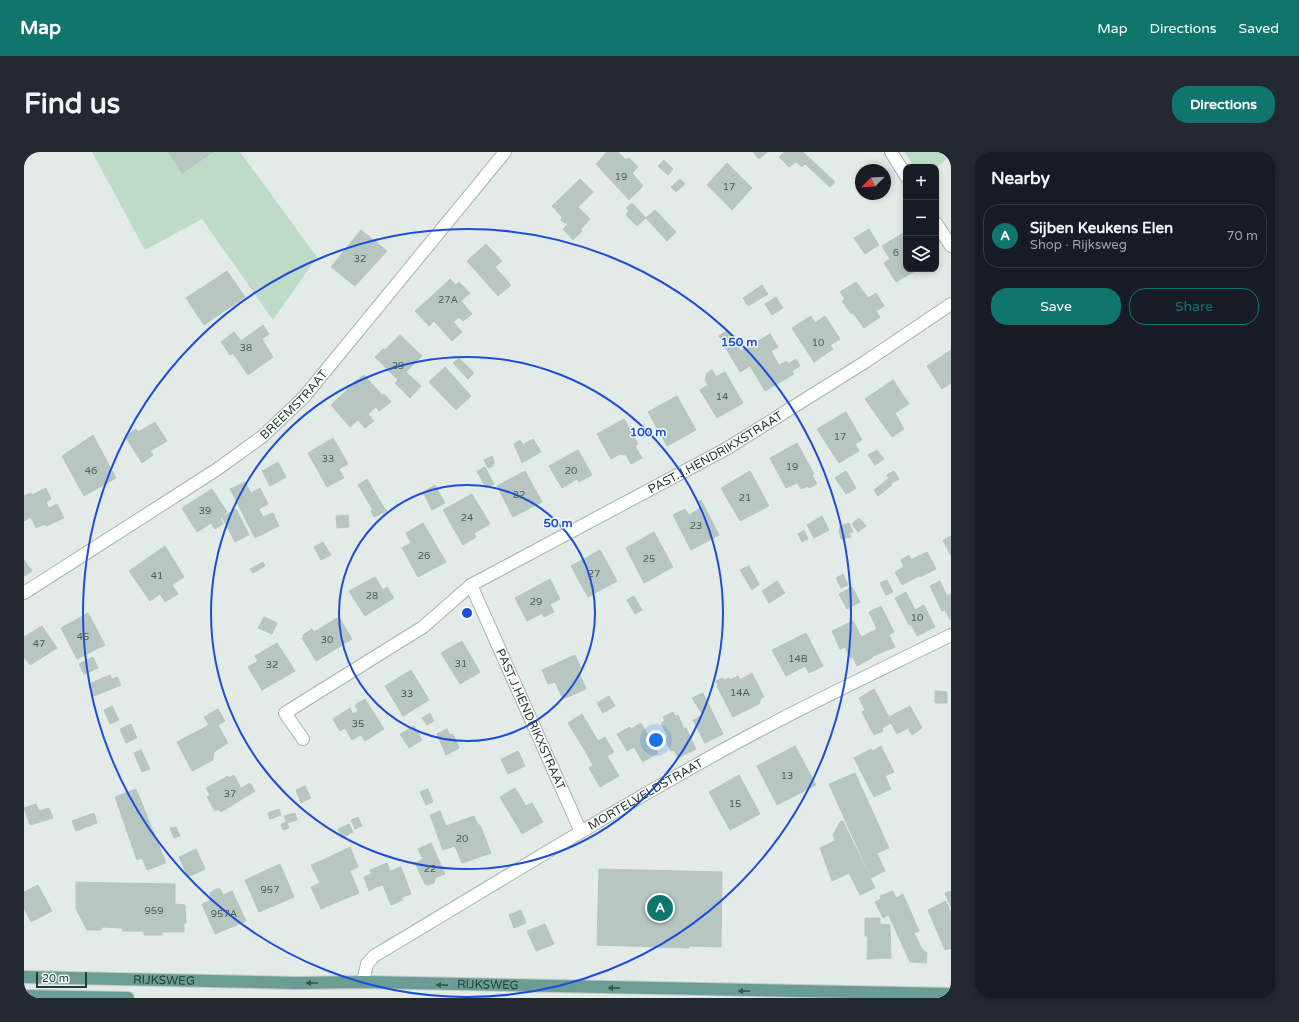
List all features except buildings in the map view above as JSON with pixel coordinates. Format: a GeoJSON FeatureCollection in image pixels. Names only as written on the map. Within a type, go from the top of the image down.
{"type":"FeatureCollection","features":[{"type":"Feature","properties":{"kind":"main road","name":"RIJKSWEG"},"geometry":{"type":"LineString","coordinates":[[24,978],[289,983],[363,982],[951,994]]}},
{"type":"Feature","properties":{"kind":"main road","name":"RIJKSWEG"},"geometry":{"type":"LineString","coordinates":[[24,996],[128,998]]}},
{"type":"Feature","properties":{"kind":"street","name":"BREEMSTRAAT"},"geometry":{"type":"LineString","coordinates":[[24,593],[216,470],[263,436],[304,397],[505,152]]}},
{"type":"Feature","properties":{"kind":"street"},"geometry":{"type":"LineString","coordinates":[[891,152],[903,171]]}},
{"type":"Feature","properties":{"kind":"street"},"geometry":{"type":"LineString","coordinates":[[939,228],[951,246]]}},
{"type":"Feature","properties":{"kind":"street","name":"PAST.J.HENDRIKXSTRAAT"},"geometry":{"type":"LineString","coordinates":[[303,738],[285,713],[423,627],[471,585],[726,449],[865,362],[951,304]]}},
{"type":"Feature","properties":{"kind":"street","name":"PAST.J.HENDRIKXSTRAAT"},"geometry":{"type":"LineString","coordinates":[[471,585],[582,832]]}},
{"type":"Feature","properties":{"kind":"street","name":"MORTELVELDSTRAAT"},"geometry":{"type":"LineString","coordinates":[[363,982],[367,964],[374,956],[582,832],[691,768],[782,718],[951,635]]}},
{"type":"Feature","properties":{"kind":"green space"},"geometry":{"type":"Polygon","coordinates":[[[92,152],[240,152],[317,257],[273,320],[202,219],[145,250],[92,152]]]}},
{"type":"Feature","properties":{"kind":"green space"},"geometry":{"type":"Polygon","coordinates":[[[905,152],[951,152],[951,155],[939,165],[939,164],[912,164],[905,152]]]}},
{"type":"Feature","properties":{"kind":"place","name":"Sijben Keukens Elen"},"geometry":{"type":"Point","coordinates":[660,908]}}]}
